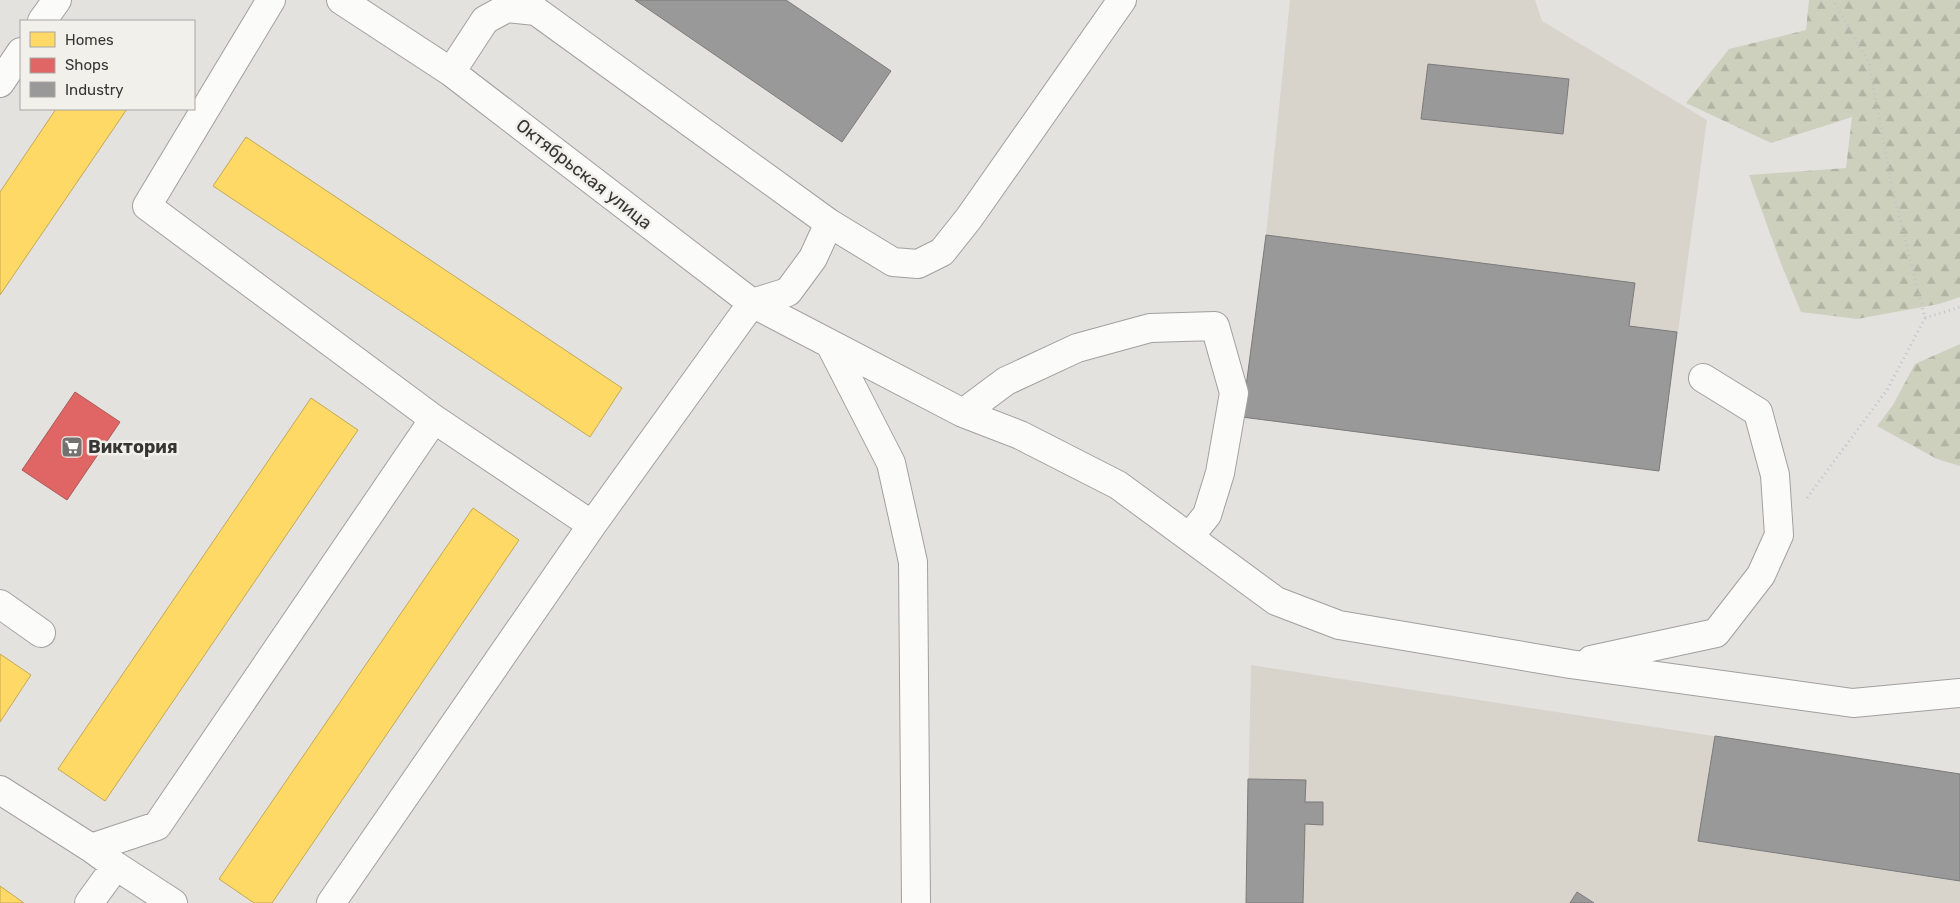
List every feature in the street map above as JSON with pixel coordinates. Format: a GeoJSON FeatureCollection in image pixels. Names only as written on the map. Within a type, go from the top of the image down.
{"type":"FeatureCollection","features":[{"type":"Feature","properties":{"kind":"street"},"geometry":{"type":"LineString","coordinates":[[43,20],[57,0]]}},
{"type":"Feature","properties":{"kind":"street"},"geometry":{"type":"LineString","coordinates":[[271,0],[147,206],[434,419],[592,525]]}},
{"type":"Feature","properties":{"kind":"street","name":"Октябрьская улица"},"geometry":{"type":"LineString","coordinates":[[341,0],[451,72],[752,303],[963,413],[1020,435],[1118,485],[1276,601],[1339,625],[1570,664],[1853,703],[1960,693]]}},
{"type":"Feature","properties":{"kind":"street"},"geometry":{"type":"LineString","coordinates":[[451,72],[485,20],[507,8],[536,11],[828,223],[893,262],[918,264],[942,252],[969,218],[1122,0]]}},
{"type":"Feature","properties":{"kind":"street"},"geometry":{"type":"LineString","coordinates":[[0,83],[20,53]]}},
{"type":"Feature","properties":{"kind":"street"},"geometry":{"type":"LineString","coordinates":[[331,903],[592,525],[752,303],[788,292],[813,258],[828,223]]}},
{"type":"Feature","properties":{"kind":"street"},"geometry":{"type":"LineString","coordinates":[[963,413],[1006,381],[1077,348],[1150,328],[1215,326],[1234,393],[1220,473],[1207,516],[1189,537]]}},
{"type":"Feature","properties":{"kind":"street"},"geometry":{"type":"LineString","coordinates":[[830,344],[891,462],[913,562],[916,903]]}},
{"type":"Feature","properties":{"kind":"street"},"geometry":{"type":"LineString","coordinates":[[1570,664],[1716,633],[1761,575],[1779,535],[1775,475],[1758,412],[1703,378]]}},
{"type":"Feature","properties":{"kind":"street"},"geometry":{"type":"LineString","coordinates":[[91,848],[157,826],[434,419]]}},
{"type":"Feature","properties":{"kind":"street"},"geometry":{"type":"LineString","coordinates":[[0,604],[42,633]]}},
{"type":"Feature","properties":{"kind":"street"},"geometry":{"type":"LineString","coordinates":[[0,790],[173,903]]}},
{"type":"Feature","properties":{"kind":"street"},"geometry":{"type":"LineString","coordinates":[[89,903],[116,866]]}},
{"type":"Feature","properties":{"kind":"path"},"geometry":{"type":"LineString","coordinates":[[1779,535],[1887,390],[1924,318],[1892,187],[1869,63],[1833,0]]}},
{"type":"Feature","properties":{"kind":"path"},"geometry":{"type":"LineString","coordinates":[[1924,318],[1960,307]]}},
{"type":"Feature","properties":{"kind":"shaded area"},"geometry":{"type":"Polygon","coordinates":[[[1290,0],[1535,0],[1542,21],[1707,120],[1659,471],[1242,417],[1266,235],[1290,0]]]}},
{"type":"Feature","properties":{"kind":"shaded area"},"geometry":{"type":"Polygon","coordinates":[[[1251,665],[1960,774],[1960,903],[1246,903],[1251,665]]]}},
{"type":"Feature","properties":{"kind":"green space"},"geometry":{"type":"Polygon","coordinates":[[[1809,0],[1960,0],[1960,297],[1939,304],[1857,319],[1801,312],[1780,261],[1749,175],[1846,168],[1852,117],[1771,143],[1686,103],[1729,49],[1806,30],[1809,0]]]}},
{"type":"Feature","properties":{"kind":"green space"},"geometry":{"type":"Polygon","coordinates":[[[1960,344],[1960,466],[1937,459],[1877,426],[1893,405],[1915,364],[1960,344]]]}},
{"type":"Feature","properties":{"kind":"building: Homes"},"geometry":{"type":"Polygon","coordinates":[[[55,110],[126,110],[0,295],[0,192],[55,110]]]}},
{"type":"Feature","properties":{"kind":"building: Homes"},"geometry":{"type":"Polygon","coordinates":[[[246,137],[622,388],[590,437],[213,186],[246,137]]]}},
{"type":"Feature","properties":{"kind":"building: Homes"},"geometry":{"type":"Polygon","coordinates":[[[311,398],[358,430],[105,801],[58,769],[311,398]]]}},
{"type":"Feature","properties":{"kind":"building: Homes"},"geometry":{"type":"Polygon","coordinates":[[[473,508],[519,540],[272,903],[254,903],[219,879],[473,508]]]}},
{"type":"Feature","properties":{"kind":"building: Homes"},"geometry":{"type":"Polygon","coordinates":[[[0,654],[31,675],[0,722],[0,654]]]}},
{"type":"Feature","properties":{"kind":"building: Homes"},"geometry":{"type":"Polygon","coordinates":[[[0,886],[24,903],[0,903],[0,886]]]}},
{"type":"Feature","properties":{"kind":"building: Shops"},"geometry":{"type":"Polygon","coordinates":[[[75,392],[120,422],[67,500],[22,470],[75,392]]]}},
{"type":"Feature","properties":{"kind":"building: Industry"},"geometry":{"type":"Polygon","coordinates":[[[635,0],[786,0],[891,71],[842,142],[635,0]]]}},
{"type":"Feature","properties":{"kind":"building: Industry"},"geometry":{"type":"Polygon","coordinates":[[[1428,64],[1569,79],[1563,134],[1421,119],[1428,64]]]}},
{"type":"Feature","properties":{"kind":"building: Industry"},"geometry":{"type":"Polygon","coordinates":[[[1266,235],[1635,283],[1629,326],[1677,332],[1659,471],[1242,417],[1266,235]]]}},
{"type":"Feature","properties":{"kind":"building: Industry"},"geometry":{"type":"Polygon","coordinates":[[[1715,736],[1960,774],[1960,881],[1698,841],[1715,736]]]}},
{"type":"Feature","properties":{"kind":"building: Industry"},"geometry":{"type":"Polygon","coordinates":[[[1248,779],[1306,780],[1305,802],[1323,802],[1323,825],[1305,824],[1303,903],[1246,903],[1248,779]]]}},
{"type":"Feature","properties":{"kind":"building: Industry"},"geometry":{"type":"Polygon","coordinates":[[[1577,892],[1594,903],[1570,903],[1577,892]]]}},
{"type":"Feature","properties":{"kind":"place","name":"Виктория"},"geometry":{"type":"Point","coordinates":[72,447]}}]}
